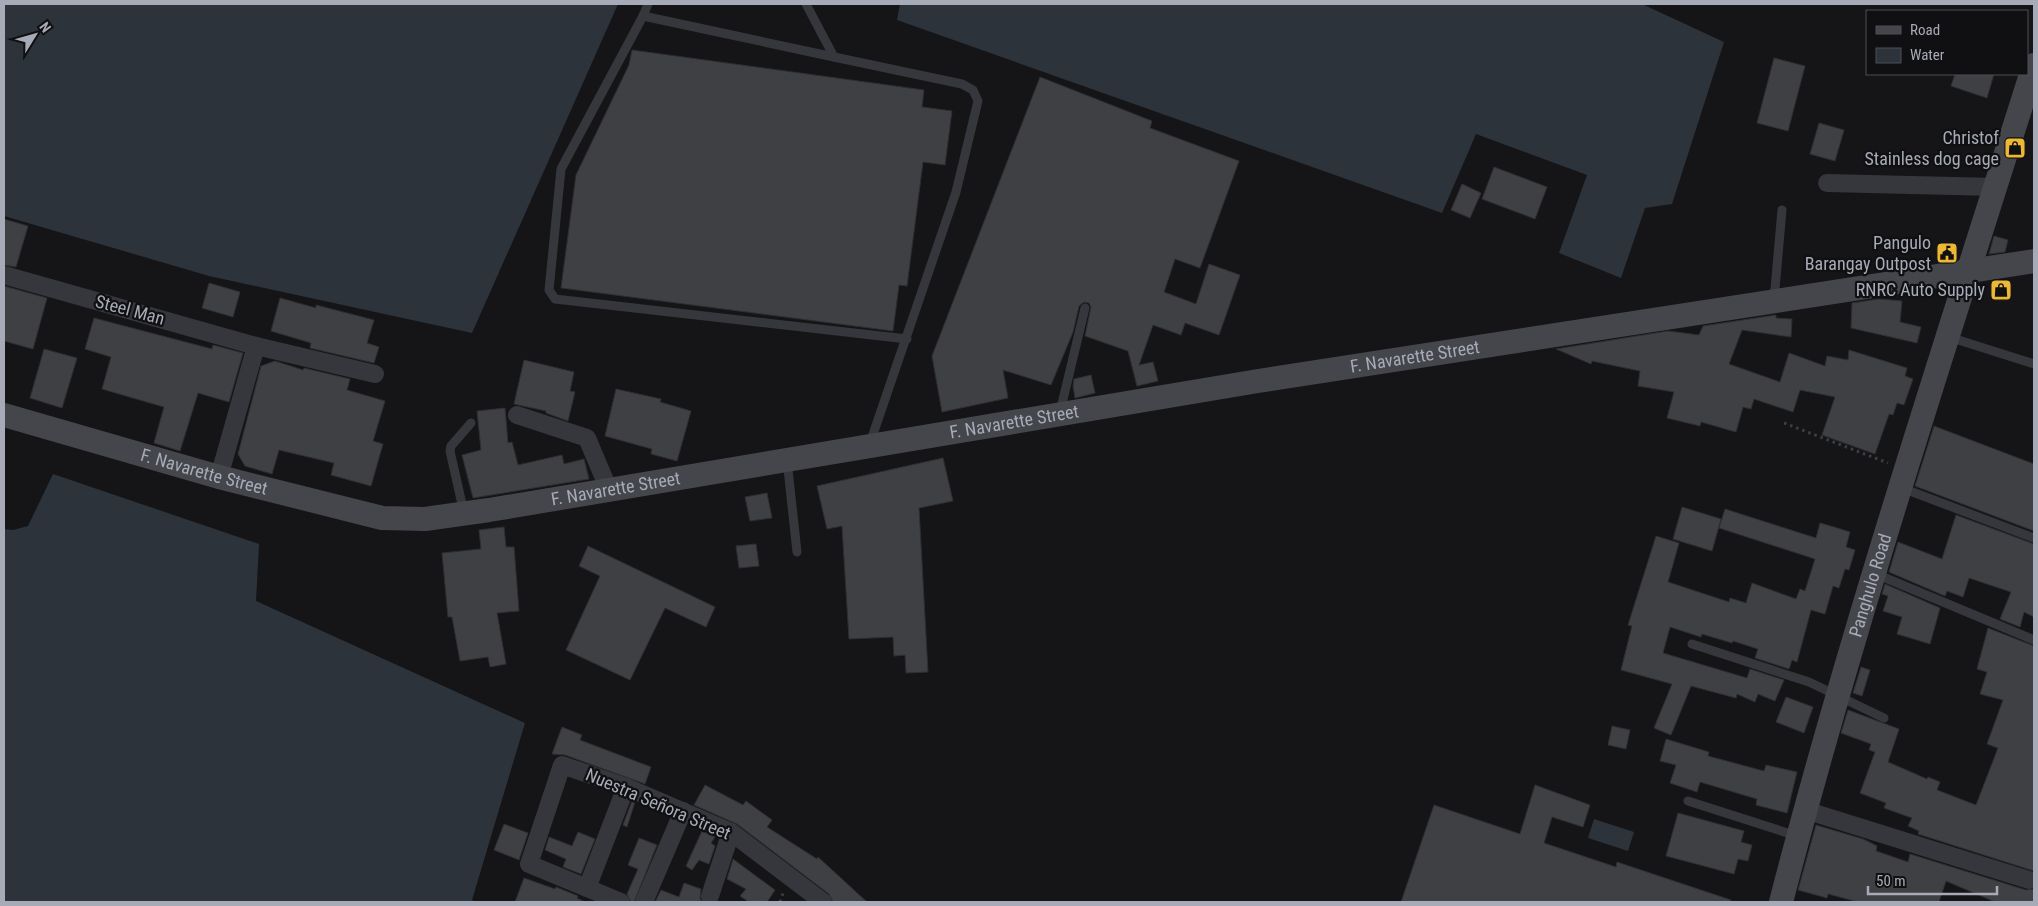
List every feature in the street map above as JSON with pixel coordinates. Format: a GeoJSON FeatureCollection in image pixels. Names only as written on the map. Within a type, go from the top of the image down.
{"type":"FeatureCollection","features":[{"type":"Feature","properties":{"kind":"main road","name":"Panghulo Road"},"geometry":{"type":"LineString","coordinates":[[1781,902],[1837,695],[1873,572],[2034,65]]}},
{"type":"Feature","properties":{"kind":"main road","name":"F. Navarette Street"},"geometry":{"type":"LineString","coordinates":[[4,415],[219,477],[382,518],[425,519],[1258,381],[2034,261]]}},
{"type":"Feature","properties":{"kind":"street"},"geometry":{"type":"LineString","coordinates":[[1827,184],[1996,187]]}},
{"type":"Feature","properties":{"kind":"street","name":"Steel Man"},"geometry":{"type":"LineString","coordinates":[[4,275],[256,346],[375,374]]}},
{"type":"Feature","properties":{"kind":"street"},"geometry":{"type":"LineString","coordinates":[[219,477],[256,346]]}},
{"type":"Feature","properties":{"kind":"street"},"geometry":{"type":"LineString","coordinates":[[517,415],[587,438],[609,490]]}},
{"type":"Feature","properties":{"kind":"street","name":"Nuestra Señora Street"},"geometry":{"type":"LineString","coordinates":[[587,888],[529,864],[562,765],[626,787],[731,832],[824,902]]}},
{"type":"Feature","properties":{"kind":"street"},"geometry":{"type":"LineString","coordinates":[[620,902],[587,888],[626,787]]}},
{"type":"Feature","properties":{"kind":"street"},"geometry":{"type":"LineString","coordinates":[[1805,810],[2029,880]]}},
{"type":"Feature","properties":{"kind":"street"},"geometry":{"type":"LineString","coordinates":[[644,902],[683,811]]}},
{"type":"Feature","properties":{"kind":"street"},"geometry":{"type":"LineString","coordinates":[[710,896],[731,832]]}},
{"type":"Feature","properties":{"kind":"lane"},"geometry":{"type":"LineString","coordinates":[[648,4],[561,169],[549,290],[555,299],[906,339]]}},
{"type":"Feature","properties":{"kind":"lane"},"geometry":{"type":"LineString","coordinates":[[806,4],[834,57]]}},
{"type":"Feature","properties":{"kind":"lane"},"geometry":{"type":"LineString","coordinates":[[643,16],[962,84],[973,90],[978,100],[956,192],[869,446]]}},
{"type":"Feature","properties":{"kind":"lane"},"geometry":{"type":"LineString","coordinates":[[1774,301],[1782,210]]}},
{"type":"Feature","properties":{"kind":"lane"},"geometry":{"type":"LineString","coordinates":[[1059,415],[1085,308]]}},
{"type":"Feature","properties":{"kind":"lane"},"geometry":{"type":"LineString","coordinates":[[1949,337],[2034,364]]}},
{"type":"Feature","properties":{"kind":"lane"},"geometry":{"type":"LineString","coordinates":[[464,513],[450,451],[451,446],[471,423]]}},
{"type":"Feature","properties":{"kind":"lane"},"geometry":{"type":"LineString","coordinates":[[787,460],[798,552]]}},
{"type":"Feature","properties":{"kind":"lane"},"geometry":{"type":"LineString","coordinates":[[1904,479],[2034,538]]}},
{"type":"Feature","properties":{"kind":"lane"},"geometry":{"type":"LineString","coordinates":[[1873,572],[2034,640]]}},
{"type":"Feature","properties":{"kind":"lane"},"geometry":{"type":"LineString","coordinates":[[1692,644],[1809,682],[1884,718]]}},
{"type":"Feature","properties":{"kind":"lane"},"geometry":{"type":"LineString","coordinates":[[1688,801],[1798,836]]}},
{"type":"Feature","properties":{"kind":"path"},"geometry":{"type":"LineString","coordinates":[[1784,423],[1904,479]]}},
{"type":"Feature","properties":{"kind":"water"},"geometry":{"type":"Polygon","coordinates":[[[4,4],[618,4],[472,333],[209,276],[4,216],[4,4]]]}},
{"type":"Feature","properties":{"kind":"water"},"geometry":{"type":"Polygon","coordinates":[[[900,4],[1642,4],[1724,42],[1672,204],[1645,208],[1621,278],[1559,253],[1587,175],[1476,134],[1442,213],[897,20],[900,4]]]}},
{"type":"Feature","properties":{"kind":"water"},"geometry":{"type":"Polygon","coordinates":[[[53,474],[259,544],[256,601],[525,723],[472,900],[476,902],[4,902],[4,529],[13,530],[28,526],[53,474]]]}},
{"type":"Feature","properties":{"kind":"water"},"geometry":{"type":"Polygon","coordinates":[[[1594,819],[1634,832],[1628,851],[1588,838],[1594,819]]]}},
{"type":"Feature","properties":{"kind":"building"},"geometry":{"type":"Polygon","coordinates":[[[632,50],[924,90],[922,107],[952,111],[945,165],[923,162],[907,286],[899,285],[893,331],[561,288],[576,175],[629,65],[632,50]]]}},
{"type":"Feature","properties":{"kind":"building"},"geometry":{"type":"Polygon","coordinates":[[[1774,58],[1805,66],[1788,131],[1757,123],[1774,58]]]}},
{"type":"Feature","properties":{"kind":"building"},"geometry":{"type":"Polygon","coordinates":[[[1955,75],[1994,75],[1987,98],[1951,86],[1955,75]]]}},
{"type":"Feature","properties":{"kind":"building"},"geometry":{"type":"Polygon","coordinates":[[[1040,77],[1152,121],[1150,128],[1239,161],[1200,268],[1175,259],[1164,292],[1196,304],[1209,264],[1240,275],[1219,335],[1185,323],[1181,335],[1153,325],[1139,365],[1153,362],[1158,381],[1137,386],[1128,351],[1085,336],[1091,307],[1089,303],[1084,302],[1079,306],[1073,332],[1051,385],[1003,370],[1008,398],[942,412],[932,356],[1040,77]]]}},
{"type":"Feature","properties":{"kind":"building"},"geometry":{"type":"Polygon","coordinates":[[[1819,123],[1844,130],[1835,161],[1810,154],[1819,123]]]}},
{"type":"Feature","properties":{"kind":"building"},"geometry":{"type":"Polygon","coordinates":[[[1494,167],[1547,187],[1535,219],[1482,199],[1494,167]]]}},
{"type":"Feature","properties":{"kind":"building"},"geometry":{"type":"Polygon","coordinates":[[[1462,184],[1481,193],[1470,218],[1451,210],[1462,184]]]}},
{"type":"Feature","properties":{"kind":"building"},"geometry":{"type":"Polygon","coordinates":[[[4,219],[28,226],[16,267],[4,265],[4,219]]]}},
{"type":"Feature","properties":{"kind":"building"},"geometry":{"type":"Polygon","coordinates":[[[1994,236],[2008,240],[2005,252],[1989,254],[1994,236]]]}},
{"type":"Feature","properties":{"kind":"building"},"geometry":{"type":"Polygon","coordinates":[[[209,283],[240,292],[233,317],[202,308],[209,283]]]}},
{"type":"Feature","properties":{"kind":"building"},"geometry":{"type":"Polygon","coordinates":[[[4,286],[47,298],[33,349],[4,341],[4,286]]]}},
{"type":"Feature","properties":{"kind":"building"},"geometry":{"type":"Polygon","coordinates":[[[280,298],[316,308],[316,305],[374,320],[367,343],[379,347],[374,363],[310,348],[311,343],[271,331],[280,298]]]}},
{"type":"Feature","properties":{"kind":"building"},"geometry":{"type":"Polygon","coordinates":[[[1879,299],[1902,301],[1900,322],[1921,327],[1917,343],[1851,328],[1852,303],[1879,299]]]}},
{"type":"Feature","properties":{"kind":"building"},"geometry":{"type":"Polygon","coordinates":[[[1776,315],[1776,318],[1792,319],[1791,337],[1742,330],[1729,364],[1780,382],[1789,353],[1825,366],[1827,356],[1848,360],[1849,350],[1907,368],[1905,376],[1913,379],[1904,405],[1897,403],[1893,415],[1889,414],[1875,454],[1822,435],[1835,397],[1800,390],[1793,412],[1754,399],[1751,409],[1743,407],[1736,432],[1701,422],[1700,426],[1667,418],[1674,392],[1638,386],[1640,371],[1592,361],[1591,364],[1556,349],[1668,331],[1699,335],[1703,326],[1776,315]]]}},
{"type":"Feature","properties":{"kind":"building"},"geometry":{"type":"Polygon","coordinates":[[[94,318],[212,349],[213,345],[243,353],[229,402],[198,393],[180,451],[154,443],[164,407],[102,389],[111,357],[85,349],[94,318]]]}},
{"type":"Feature","properties":{"kind":"building"},"geometry":{"type":"Polygon","coordinates":[[[44,349],[77,358],[62,408],[30,398],[44,349]]]}},
{"type":"Feature","properties":{"kind":"building"},"geometry":{"type":"Polygon","coordinates":[[[524,360],[574,372],[570,391],[575,392],[568,421],[546,413],[546,411],[514,404],[524,360]]]}},
{"type":"Feature","properties":{"kind":"building"},"geometry":{"type":"Polygon","coordinates":[[[275,361],[303,370],[304,368],[350,379],[347,390],[385,401],[373,441],[383,444],[371,486],[331,475],[334,463],[279,450],[272,474],[245,466],[238,454],[261,366],[275,361]]]}},
{"type":"Feature","properties":{"kind":"building"},"geometry":{"type":"Polygon","coordinates":[[[1091,375],[1095,393],[1075,398],[1074,379],[1091,375]]]}},
{"type":"Feature","properties":{"kind":"building"},"geometry":{"type":"Polygon","coordinates":[[[616,389],[661,399],[660,402],[691,411],[677,461],[651,454],[652,449],[605,436],[616,389]]]}},
{"type":"Feature","properties":{"kind":"building"},"geometry":{"type":"Polygon","coordinates":[[[505,408],[508,443],[512,442],[518,465],[562,455],[564,464],[584,459],[589,479],[473,498],[462,455],[481,450],[477,411],[505,408]]]}},
{"type":"Feature","properties":{"kind":"building"},"geometry":{"type":"Polygon","coordinates":[[[1934,426],[2034,464],[2034,531],[1915,486],[1934,426]]]}},
{"type":"Feature","properties":{"kind":"building"},"geometry":{"type":"Polygon","coordinates":[[[943,458],[953,501],[919,508],[928,672],[906,673],[905,655],[894,656],[893,637],[849,639],[842,526],[827,529],[817,486],[943,458]]]}},
{"type":"Feature","properties":{"kind":"building"},"geometry":{"type":"Polygon","coordinates":[[[767,493],[772,518],[750,521],[745,497],[767,493]]]}},
{"type":"Feature","properties":{"kind":"building"},"geometry":{"type":"Polygon","coordinates":[[[1682,507],[1721,519],[1712,551],[1673,539],[1682,507]]]}},
{"type":"Feature","properties":{"kind":"building"},"geometry":{"type":"Polygon","coordinates":[[[1725,509],[1816,538],[1820,523],[1850,532],[1846,547],[1855,550],[1849,570],[1845,569],[1839,588],[1833,586],[1825,614],[1811,610],[1797,662],[1792,660],[1789,669],[1755,658],[1758,649],[1702,634],[1701,637],[1670,627],[1663,653],[1747,678],[1750,669],[1784,680],[1775,701],[1758,694],[1755,702],[1737,694],[1736,698],[1691,686],[1671,735],[1654,728],[1672,684],[1621,670],[1632,626],[1628,625],[1656,536],[1679,543],[1668,582],[1729,602],[1730,598],[1746,603],[1752,583],[1796,599],[1800,589],[1805,591],[1815,559],[1719,528],[1725,509]]]}},
{"type":"Feature","properties":{"kind":"building"},"geometry":{"type":"Polygon","coordinates":[[[1956,515],[2034,544],[2034,617],[2024,612],[2020,627],[2000,619],[2011,592],[1969,578],[1963,597],[1947,591],[1945,596],[1889,572],[1898,542],[1942,559],[1956,515]]]}},
{"type":"Feature","properties":{"kind":"building"},"geometry":{"type":"Polygon","coordinates":[[[504,527],[506,547],[514,547],[519,611],[497,613],[506,664],[490,667],[488,657],[460,661],[452,617],[448,617],[442,553],[481,549],[479,530],[504,527]]]}},
{"type":"Feature","properties":{"kind":"building"},"geometry":{"type":"Polygon","coordinates":[[[756,544],[759,566],[739,568],[736,546],[756,544]]]}},
{"type":"Feature","properties":{"kind":"building"},"geometry":{"type":"Polygon","coordinates":[[[588,546],[715,607],[706,627],[665,608],[630,680],[566,650],[600,576],[579,566],[588,546]]]}},
{"type":"Feature","properties":{"kind":"building"},"geometry":{"type":"Polygon","coordinates":[[[1885,584],[1940,608],[1930,644],[1897,634],[1902,617],[1883,611],[1888,596],[1882,594],[1885,584]]]}},
{"type":"Feature","properties":{"kind":"building"},"geometry":{"type":"Polygon","coordinates":[[[1988,628],[2034,646],[2034,871],[1918,834],[1919,831],[1908,826],[1912,818],[1884,808],[1886,803],[1860,793],[1875,752],[1869,750],[1871,744],[1841,733],[1848,710],[1899,729],[1888,762],[1927,779],[1928,777],[1940,782],[1937,790],[1976,805],[1998,748],[1987,744],[2003,700],[1980,694],[1987,672],[1977,669],[1988,628]]]}},
{"type":"Feature","properties":{"kind":"building"},"geometry":{"type":"Polygon","coordinates":[[[1861,667],[1870,670],[1862,696],[1853,693],[1861,667]]]}},
{"type":"Feature","properties":{"kind":"building"},"geometry":{"type":"Polygon","coordinates":[[[1786,697],[1813,707],[1804,733],[1776,722],[1786,697]]]}},
{"type":"Feature","properties":{"kind":"building"},"geometry":{"type":"Polygon","coordinates":[[[1612,726],[1630,730],[1626,749],[1608,745],[1612,726]]]}},
{"type":"Feature","properties":{"kind":"building"},"geometry":{"type":"Polygon","coordinates":[[[562,727],[582,735],[580,740],[651,767],[645,784],[565,755],[552,754],[562,727]]]}},
{"type":"Feature","properties":{"kind":"building"},"geometry":{"type":"Polygon","coordinates":[[[1666,739],[1709,752],[1708,756],[1764,771],[1766,765],[1797,772],[1787,813],[1756,805],[1757,799],[1700,782],[1697,792],[1670,783],[1676,765],[1660,761],[1666,739]]]}},
{"type":"Feature","properties":{"kind":"building"},"geometry":{"type":"Polygon","coordinates":[[[705,785],[743,805],[746,801],[772,820],[767,827],[817,859],[818,857],[867,902],[833,902],[829,894],[737,824],[694,805],[705,785]]]}},
{"type":"Feature","properties":{"kind":"building"},"geometry":{"type":"Polygon","coordinates":[[[1535,785],[1590,805],[1583,827],[1552,817],[1544,843],[1616,867],[1617,862],[1731,900],[1730,902],[1401,902],[1434,805],[1520,834],[1535,785]]]}},
{"type":"Feature","properties":{"kind":"building"},"geometry":{"type":"Polygon","coordinates":[[[632,801],[635,802],[627,827],[623,825],[632,801]]]}},
{"type":"Feature","properties":{"kind":"building"},"geometry":{"type":"Polygon","coordinates":[[[1678,813],[1744,831],[1741,842],[1752,845],[1748,861],[1738,859],[1734,874],[1666,856],[1678,813]]]}},
{"type":"Feature","properties":{"kind":"building"},"geometry":{"type":"Polygon","coordinates":[[[504,824],[528,833],[519,860],[494,850],[504,824]]]}},
{"type":"Feature","properties":{"kind":"building"},"geometry":{"type":"Polygon","coordinates":[[[1816,825],[1863,839],[1877,846],[1876,851],[1908,862],[1910,854],[2026,890],[2034,889],[2034,902],[1995,902],[1946,881],[1939,902],[1858,902],[1828,894],[1827,898],[1798,890],[1816,825]]]}},
{"type":"Feature","properties":{"kind":"building"},"geometry":{"type":"Polygon","coordinates":[[[702,831],[715,837],[711,843],[715,846],[709,864],[699,860],[692,870],[686,866],[702,831]]]}},
{"type":"Feature","properties":{"kind":"building"},"geometry":{"type":"Polygon","coordinates":[[[578,832],[595,839],[581,874],[563,867],[566,859],[545,850],[549,837],[572,846],[578,832]]]}},
{"type":"Feature","properties":{"kind":"building"},"geometry":{"type":"Polygon","coordinates":[[[639,838],[657,845],[634,902],[631,902],[627,894],[638,869],[628,865],[639,838]]]}},
{"type":"Feature","properties":{"kind":"building"},"geometry":{"type":"Polygon","coordinates":[[[733,859],[775,890],[767,902],[749,902],[740,896],[746,889],[727,879],[733,859]]]}},
{"type":"Feature","properties":{"kind":"building"},"geometry":{"type":"Polygon","coordinates":[[[524,878],[555,889],[556,887],[578,896],[577,898],[585,902],[515,902],[524,878]]]}},
{"type":"Feature","properties":{"kind":"building"},"geometry":{"type":"Polygon","coordinates":[[[684,883],[701,889],[700,898],[702,902],[655,902],[661,890],[679,897],[684,883]]]}},
{"type":"Feature","properties":{"kind":"place","name":"Christof Stainless dog cage"},"geometry":{"type":"Point","coordinates":[2015,148]}},
{"type":"Feature","properties":{"kind":"place","name":"Pangulo Barangay Outpost"},"geometry":{"type":"Point","coordinates":[1947,253]}},
{"type":"Feature","properties":{"kind":"place","name":"RNRC Auto Supply"},"geometry":{"type":"Point","coordinates":[2001,290]}}]}
